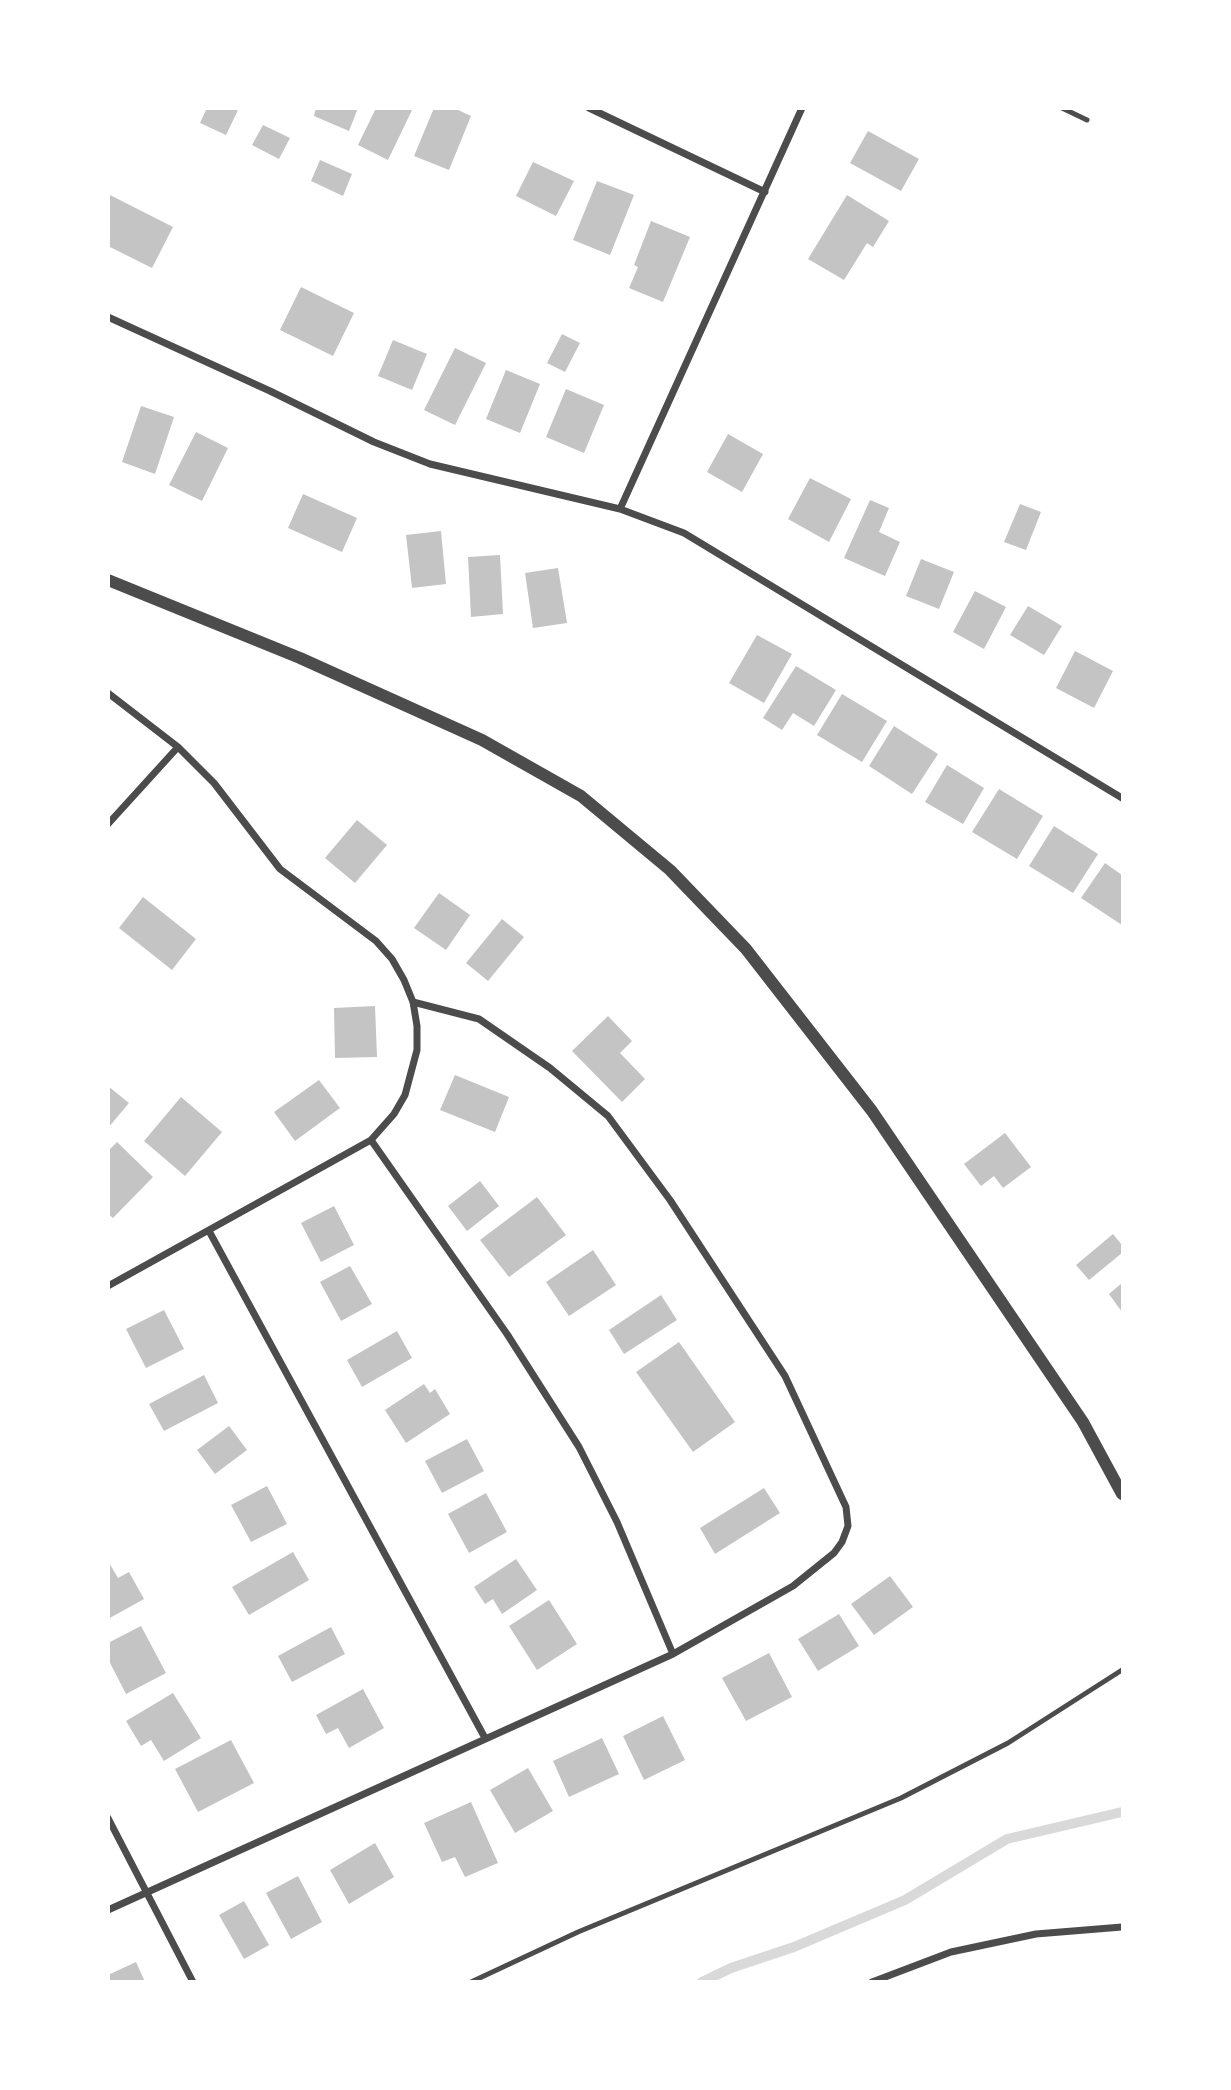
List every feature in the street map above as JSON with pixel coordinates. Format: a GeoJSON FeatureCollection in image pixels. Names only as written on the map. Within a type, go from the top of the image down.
{"type":"FeatureCollection","features":[{"type":"Feature","properties":{"kind":"street"},"geometry":{"type":"LineString","coordinates":[[589,108],[765,191]]}},
{"type":"Feature","properties":{"kind":"street"},"geometry":{"type":"LineString","coordinates":[[620,509],[802,108]]}},
{"type":"Feature","properties":{"kind":"street"},"geometry":{"type":"LineString","coordinates":[[108,317],[374,442],[430,464],[620,509],[684,533],[1122,798]]}},
{"type":"Feature","properties":{"kind":"street"},"geometry":{"type":"LineString","coordinates":[[108,580],[300,658],[482,740],[581,796],[670,870],[746,949],[872,1111],[1083,1422],[1122,1494]]}},
{"type":"Feature","properties":{"kind":"street"},"geometry":{"type":"LineString","coordinates":[[108,693],[178,747],[214,783],[280,869],[376,941],[392,959],[404,980],[413,1002],[417,1026],[417,1050],[405,1095],[394,1114],[372,1140],[108,1286]]}},
{"type":"Feature","properties":{"kind":"street"},"geometry":{"type":"LineString","coordinates":[[108,824],[178,747]]}},
{"type":"Feature","properties":{"kind":"street"},"geometry":{"type":"LineString","coordinates":[[108,1910],[673,1654],[793,1586],[834,1553],[848,1526],[846,1507],[785,1376],[670,1200],[608,1116],[550,1069],[479,1019],[413,1002]]}},
{"type":"Feature","properties":{"kind":"street"},"geometry":{"type":"LineString","coordinates":[[372,1140],[507,1334],[579,1447],[617,1522],[673,1654]]}},
{"type":"Feature","properties":{"kind":"street"},"geometry":{"type":"LineString","coordinates":[[209,1231],[485,1738]]}},
{"type":"Feature","properties":{"kind":"street"},"geometry":{"type":"LineString","coordinates":[[108,1818],[149,1892],[193,1982]]}},
{"type":"Feature","properties":{"kind":"street"},"geometry":{"type":"LineString","coordinates":[[872,1982],[951,1952],[1023,1936],[1122,1927]]}},
{"type":"Feature","properties":{"kind":"lane"},"geometry":{"type":"LineString","coordinates":[[1062,108],[1087,120]]}},
{"type":"Feature","properties":{"kind":"lane"},"geometry":{"type":"LineString","coordinates":[[471,1982],[578,1932],[901,1798],[1007,1743],[1122,1670]]}},
{"type":"Feature","properties":{"kind":"building"},"geometry":{"type":"Polygon","coordinates":[[[207,108],[238,110],[226,135],[200,123],[207,108]]]}},
{"type":"Feature","properties":{"kind":"building"},"geometry":{"type":"Polygon","coordinates":[[[316,108],[358,108],[349,131],[314,116],[316,108]]]}},
{"type":"Feature","properties":{"kind":"building"},"geometry":{"type":"Polygon","coordinates":[[[376,108],[413,108],[388,160],[358,145],[376,108]]]}},
{"type":"Feature","properties":{"kind":"building"},"geometry":{"type":"Polygon","coordinates":[[[434,108],[454,108],[471,116],[449,170],[414,156],[434,108]]]}},
{"type":"Feature","properties":{"kind":"building"},"geometry":{"type":"Polygon","coordinates":[[[263,125],[290,138],[279,159],[252,145],[263,125]]]}},
{"type":"Feature","properties":{"kind":"building"},"geometry":{"type":"Polygon","coordinates":[[[868,131],[919,159],[901,191],[850,163],[868,131]]]}},
{"type":"Feature","properties":{"kind":"building"},"geometry":{"type":"Polygon","coordinates":[[[320,160],[352,174],[343,196],[311,181],[320,160]]]}},
{"type":"Feature","properties":{"kind":"building"},"geometry":{"type":"Polygon","coordinates":[[[533,162],[574,181],[556,216],[516,196],[533,162]]]}},
{"type":"Feature","properties":{"kind":"building"},"geometry":{"type":"Polygon","coordinates":[[[597,181],[634,195],[610,255],[573,240],[597,181]]]}},
{"type":"Feature","properties":{"kind":"building"},"geometry":{"type":"Polygon","coordinates":[[[110,195],[173,227],[152,268],[108,246],[110,195]]]}},
{"type":"Feature","properties":{"kind":"building"},"geometry":{"type":"Polygon","coordinates":[[[847,195],[889,221],[873,247],[867,243],[844,280],[808,259],[847,195]]]}},
{"type":"Feature","properties":{"kind":"building"},"geometry":{"type":"Polygon","coordinates":[[[651,221],[690,237],[663,302],[629,288],[638,267],[634,265],[651,221]]]}},
{"type":"Feature","properties":{"kind":"building"},"geometry":{"type":"Polygon","coordinates":[[[301,287],[354,313],[333,356],[280,330],[301,287]]]}},
{"type":"Feature","properties":{"kind":"building"},"geometry":{"type":"Polygon","coordinates":[[[562,334],[580,343],[565,372],[547,363],[562,334]]]}},
{"type":"Feature","properties":{"kind":"building"},"geometry":{"type":"Polygon","coordinates":[[[393,340],[427,354],[412,390],[378,376],[393,340]]]}},
{"type":"Feature","properties":{"kind":"building"},"geometry":{"type":"Polygon","coordinates":[[[455,348],[486,363],[455,425],[424,410],[455,348]]]}},
{"type":"Feature","properties":{"kind":"building"},"geometry":{"type":"Polygon","coordinates":[[[506,370],[540,384],[520,433],[486,419],[506,370]]]}},
{"type":"Feature","properties":{"kind":"building"},"geometry":{"type":"Polygon","coordinates":[[[566,389],[604,405],[584,453],[546,437],[566,389]]]}},
{"type":"Feature","properties":{"kind":"building"},"geometry":{"type":"Polygon","coordinates":[[[141,406],[174,417],[155,474],[122,462],[141,406]]]}},
{"type":"Feature","properties":{"kind":"building"},"geometry":{"type":"Polygon","coordinates":[[[196,432],[228,448],[202,501],[169,485],[196,432]]]}},
{"type":"Feature","properties":{"kind":"building"},"geometry":{"type":"Polygon","coordinates":[[[728,434],[763,454],[742,492],[707,472],[728,434]]]}},
{"type":"Feature","properties":{"kind":"building"},"geometry":{"type":"Polygon","coordinates":[[[810,478],[851,499],[829,542],[788,519],[810,478]]]}},
{"type":"Feature","properties":{"kind":"building"},"geometry":{"type":"Polygon","coordinates":[[[303,494],[357,518],[342,552],[288,528],[303,494]]]}},
{"type":"Feature","properties":{"kind":"building"},"geometry":{"type":"Polygon","coordinates":[[[870,500],[889,508],[879,532],[900,542],[885,576],[844,558],[870,500]]]}},
{"type":"Feature","properties":{"kind":"building"},"geometry":{"type":"Polygon","coordinates":[[[1020,504],[1041,512],[1026,550],[1004,542],[1020,504]]]}},
{"type":"Feature","properties":{"kind":"building"},"geometry":{"type":"Polygon","coordinates":[[[441,531],[446,584],[412,588],[406,535],[441,531]]]}},
{"type":"Feature","properties":{"kind":"building"},"geometry":{"type":"Polygon","coordinates":[[[500,555],[503,614],[471,617],[468,557],[500,555]]]}},
{"type":"Feature","properties":{"kind":"building"},"geometry":{"type":"Polygon","coordinates":[[[921,559],[954,572],[939,609],[906,596],[921,559]]]}},
{"type":"Feature","properties":{"kind":"building"},"geometry":{"type":"Polygon","coordinates":[[[558,568],[567,623],[533,628],[525,573],[558,568]]]}},
{"type":"Feature","properties":{"kind":"building"},"geometry":{"type":"Polygon","coordinates":[[[975,591],[1006,607],[984,649],[953,632],[975,591]]]}},
{"type":"Feature","properties":{"kind":"building"},"geometry":{"type":"Polygon","coordinates":[[[1028,606],[1062,626],[1044,655],[1010,635],[1028,606]]]}},
{"type":"Feature","properties":{"kind":"building"},"geometry":{"type":"Polygon","coordinates":[[[757,635],[792,654],[764,703],[729,683],[757,635]]]}},
{"type":"Feature","properties":{"kind":"building"},"geometry":{"type":"Polygon","coordinates":[[[1075,651],[1113,671],[1094,708],[1056,688],[1075,651]]]}},
{"type":"Feature","properties":{"kind":"building"},"geometry":{"type":"Polygon","coordinates":[[[796,666],[836,690],[814,726],[793,713],[782,730],[763,718],[796,666]]]}},
{"type":"Feature","properties":{"kind":"building"},"geometry":{"type":"Polygon","coordinates":[[[842,694],[887,721],[862,762],[817,735],[842,694]]]}},
{"type":"Feature","properties":{"kind":"building"},"geometry":{"type":"Polygon","coordinates":[[[894,726],[938,754],[912,794],[869,766],[894,726]]]}},
{"type":"Feature","properties":{"kind":"building"},"geometry":{"type":"Polygon","coordinates":[[[947,765],[984,788],[963,824],[925,802],[947,765]]]}},
{"type":"Feature","properties":{"kind":"building"},"geometry":{"type":"Polygon","coordinates":[[[999,789],[1043,816],[1017,859],[972,832],[999,789]]]}},
{"type":"Feature","properties":{"kind":"building"},"geometry":{"type":"Polygon","coordinates":[[[357,820],[387,845],[355,883],[325,858],[357,820]]]}},
{"type":"Feature","properties":{"kind":"building"},"geometry":{"type":"Polygon","coordinates":[[[1054,826],[1098,854],[1073,893],[1029,866],[1054,826]]]}},
{"type":"Feature","properties":{"kind":"building"},"geometry":{"type":"Polygon","coordinates":[[[1105,863],[1122,875],[1122,925],[1081,898],[1105,863]]]}},
{"type":"Feature","properties":{"kind":"building"},"geometry":{"type":"Polygon","coordinates":[[[439,893],[470,915],[446,950],[414,928],[439,893]]]}},
{"type":"Feature","properties":{"kind":"building"},"geometry":{"type":"Polygon","coordinates":[[[143,897],[196,939],[172,970],[119,928],[143,897]]]}},
{"type":"Feature","properties":{"kind":"building"},"geometry":{"type":"Polygon","coordinates":[[[502,919],[524,937],[488,981],[466,963],[502,919]]]}},
{"type":"Feature","properties":{"kind":"building"},"geometry":{"type":"Polygon","coordinates":[[[375,1006],[377,1057],[335,1058],[334,1008],[375,1006]]]}},
{"type":"Feature","properties":{"kind":"building"},"geometry":{"type":"Polygon","coordinates":[[[608,1016],[632,1041],[620,1053],[645,1079],[622,1102],[572,1051],[608,1016]]]}},
{"type":"Feature","properties":{"kind":"building"},"geometry":{"type":"Polygon","coordinates":[[[455,1075],[509,1097],[495,1132],[440,1110],[455,1075]]]}},
{"type":"Feature","properties":{"kind":"building"},"geometry":{"type":"Polygon","coordinates":[[[319,1080],[340,1108],[295,1141],[274,1112],[319,1080]]]}},
{"type":"Feature","properties":{"kind":"building"},"geometry":{"type":"Polygon","coordinates":[[[108,1086],[129,1103],[108,1128],[108,1086]]]}},
{"type":"Feature","properties":{"kind":"building"},"geometry":{"type":"Polygon","coordinates":[[[181,1097],[222,1132],[185,1176],[144,1141],[181,1097]]]}},
{"type":"Feature","properties":{"kind":"building"},"geometry":{"type":"Polygon","coordinates":[[[1005,1133],[1031,1167],[1003,1188],[994,1176],[981,1186],[964,1164],[1005,1133]]]}},
{"type":"Feature","properties":{"kind":"building"},"geometry":{"type":"Polygon","coordinates":[[[117,1142],[153,1177],[113,1218],[108,1214],[108,1151],[117,1142]]]}},
{"type":"Feature","properties":{"kind":"building"},"geometry":{"type":"Polygon","coordinates":[[[480,1181],[499,1206],[467,1231],[448,1206],[480,1181]]]}},
{"type":"Feature","properties":{"kind":"building"},"geometry":{"type":"Polygon","coordinates":[[[537,1197],[566,1235],[509,1277],[480,1240],[537,1197]]]}},
{"type":"Feature","properties":{"kind":"building"},"geometry":{"type":"Polygon","coordinates":[[[334,1206],[354,1245],[321,1262],[301,1223],[334,1206]]]}},
{"type":"Feature","properties":{"kind":"building"},"geometry":{"type":"Polygon","coordinates":[[[1113,1234],[1122,1245],[1122,1253],[1089,1280],[1076,1265],[1113,1234]]]}},
{"type":"Feature","properties":{"kind":"building"},"geometry":{"type":"Polygon","coordinates":[[[593,1250],[616,1285],[569,1316],[546,1282],[593,1250]]]}},
{"type":"Feature","properties":{"kind":"building"},"geometry":{"type":"Polygon","coordinates":[[[350,1266],[372,1304],[341,1321],[320,1282],[350,1266]]]}},
{"type":"Feature","properties":{"kind":"building"},"geometry":{"type":"Polygon","coordinates":[[[1122,1283],[1122,1312],[1109,1294],[1122,1283]]]}},
{"type":"Feature","properties":{"kind":"building"},"geometry":{"type":"Polygon","coordinates":[[[661,1295],[677,1320],[624,1354],[609,1330],[661,1295]]]}},
{"type":"Feature","properties":{"kind":"building"},"geometry":{"type":"Polygon","coordinates":[[[164,1310],[184,1349],[146,1368],[126,1329],[164,1310]]]}},
{"type":"Feature","properties":{"kind":"building"},"geometry":{"type":"Polygon","coordinates":[[[397,1331],[412,1358],[362,1387],[347,1360],[397,1331]]]}},
{"type":"Feature","properties":{"kind":"building"},"geometry":{"type":"Polygon","coordinates":[[[679,1342],[735,1422],[693,1452],[636,1372],[679,1342]]]}},
{"type":"Feature","properties":{"kind":"building"},"geometry":{"type":"Polygon","coordinates":[[[204,1375],[218,1403],[164,1431],[149,1404],[204,1375]]]}},
{"type":"Feature","properties":{"kind":"building"},"geometry":{"type":"Polygon","coordinates":[[[424,1384],[430,1393],[435,1389],[450,1414],[406,1443],[385,1410],[424,1384]]]}},
{"type":"Feature","properties":{"kind":"building"},"geometry":{"type":"Polygon","coordinates":[[[229,1426],[247,1450],[215,1474],[197,1450],[229,1426]]]}},
{"type":"Feature","properties":{"kind":"building"},"geometry":{"type":"Polygon","coordinates":[[[467,1439],[484,1471],[442,1493],[425,1461],[467,1439]]]}},
{"type":"Feature","properties":{"kind":"building"},"geometry":{"type":"Polygon","coordinates":[[[267,1486],[287,1524],[251,1542],[231,1505],[267,1486]]]}},
{"type":"Feature","properties":{"kind":"building"},"geometry":{"type":"Polygon","coordinates":[[[764,1488],[780,1513],[715,1554],[700,1528],[764,1488]]]}},
{"type":"Feature","properties":{"kind":"building"},"geometry":{"type":"Polygon","coordinates":[[[486,1493],[507,1532],[469,1553],[448,1514],[486,1493]]]}},
{"type":"Feature","properties":{"kind":"building"},"geometry":{"type":"Polygon","coordinates":[[[293,1552],[309,1580],[249,1615],[232,1587],[293,1552]]]}},
{"type":"Feature","properties":{"kind":"building"},"geometry":{"type":"Polygon","coordinates":[[[516,1559],[537,1590],[502,1614],[493,1599],[485,1604],[474,1587],[516,1559]]]}},
{"type":"Feature","properties":{"kind":"building"},"geometry":{"type":"Polygon","coordinates":[[[108,1561],[118,1578],[129,1572],[144,1599],[108,1619],[108,1561]]]}},
{"type":"Feature","properties":{"kind":"building"},"geometry":{"type":"Polygon","coordinates":[[[890,1576],[913,1607],[874,1635],[851,1604],[890,1576]]]}},
{"type":"Feature","properties":{"kind":"building"},"geometry":{"type":"Polygon","coordinates":[[[549,1600],[577,1644],[537,1670],[509,1626],[549,1600]]]}},
{"type":"Feature","properties":{"kind":"building"},"geometry":{"type":"Polygon","coordinates":[[[839,1614],[859,1646],[818,1671],[798,1639],[839,1614]]]}},
{"type":"Feature","properties":{"kind":"building"},"geometry":{"type":"Polygon","coordinates":[[[141,1626],[166,1673],[126,1694],[108,1659],[108,1643],[141,1626]]]}},
{"type":"Feature","properties":{"kind":"building"},"geometry":{"type":"Polygon","coordinates":[[[331,1627],[345,1654],[292,1682],[278,1656],[331,1627]]]}},
{"type":"Feature","properties":{"kind":"building"},"geometry":{"type":"Polygon","coordinates":[[[769,1653],[792,1697],[746,1721],[722,1678],[769,1653]]]}},
{"type":"Feature","properties":{"kind":"building"},"geometry":{"type":"Polygon","coordinates":[[[363,1689],[384,1728],[349,1748],[338,1728],[326,1734],[316,1715],[363,1689]]]}},
{"type":"Feature","properties":{"kind":"building"},"geometry":{"type":"Polygon","coordinates":[[[173,1693],[201,1738],[164,1761],[151,1740],[141,1746],[126,1721],[173,1693]]]}},
{"type":"Feature","properties":{"kind":"building"},"geometry":{"type":"Polygon","coordinates":[[[663,1716],[685,1760],[644,1780],[623,1736],[663,1716]]]}},
{"type":"Feature","properties":{"kind":"building"},"geometry":{"type":"Polygon","coordinates":[[[602,1738],[619,1774],[569,1797],[553,1761],[602,1738]]]}},
{"type":"Feature","properties":{"kind":"building"},"geometry":{"type":"Polygon","coordinates":[[[231,1740],[254,1783],[198,1812],[175,1769],[231,1740]]]}},
{"type":"Feature","properties":{"kind":"building"},"geometry":{"type":"Polygon","coordinates":[[[528,1768],[553,1811],[515,1833],[490,1790],[528,1768]]]}},
{"type":"Feature","properties":{"kind":"building"},"geometry":{"type":"Polygon","coordinates":[[[471,1802],[498,1863],[465,1877],[455,1857],[442,1862],[424,1823],[471,1802]]]}},
{"type":"Feature","properties":{"kind":"building"},"geometry":{"type":"Polygon","coordinates":[[[375,1843],[394,1877],[349,1904],[330,1870],[375,1843]]]}},
{"type":"Feature","properties":{"kind":"building"},"geometry":{"type":"Polygon","coordinates":[[[298,1876],[322,1922],[291,1939],[266,1893],[298,1876]]]}},
{"type":"Feature","properties":{"kind":"building"},"geometry":{"type":"Polygon","coordinates":[[[244,1901],[269,1945],[244,1959],[219,1915],[244,1901]]]}},
{"type":"Feature","properties":{"kind":"building"},"geometry":{"type":"Polygon","coordinates":[[[136,1962],[145,1982],[108,1982],[108,1975],[136,1962]]]}},
{"type":"Feature","properties":{"kind":"waterway"},"geometry":{"type":"LineString","coordinates":[[702,1982],[731,1968],[794,1947],[905,1900],[1007,1839],[1122,1812]]}}]}
